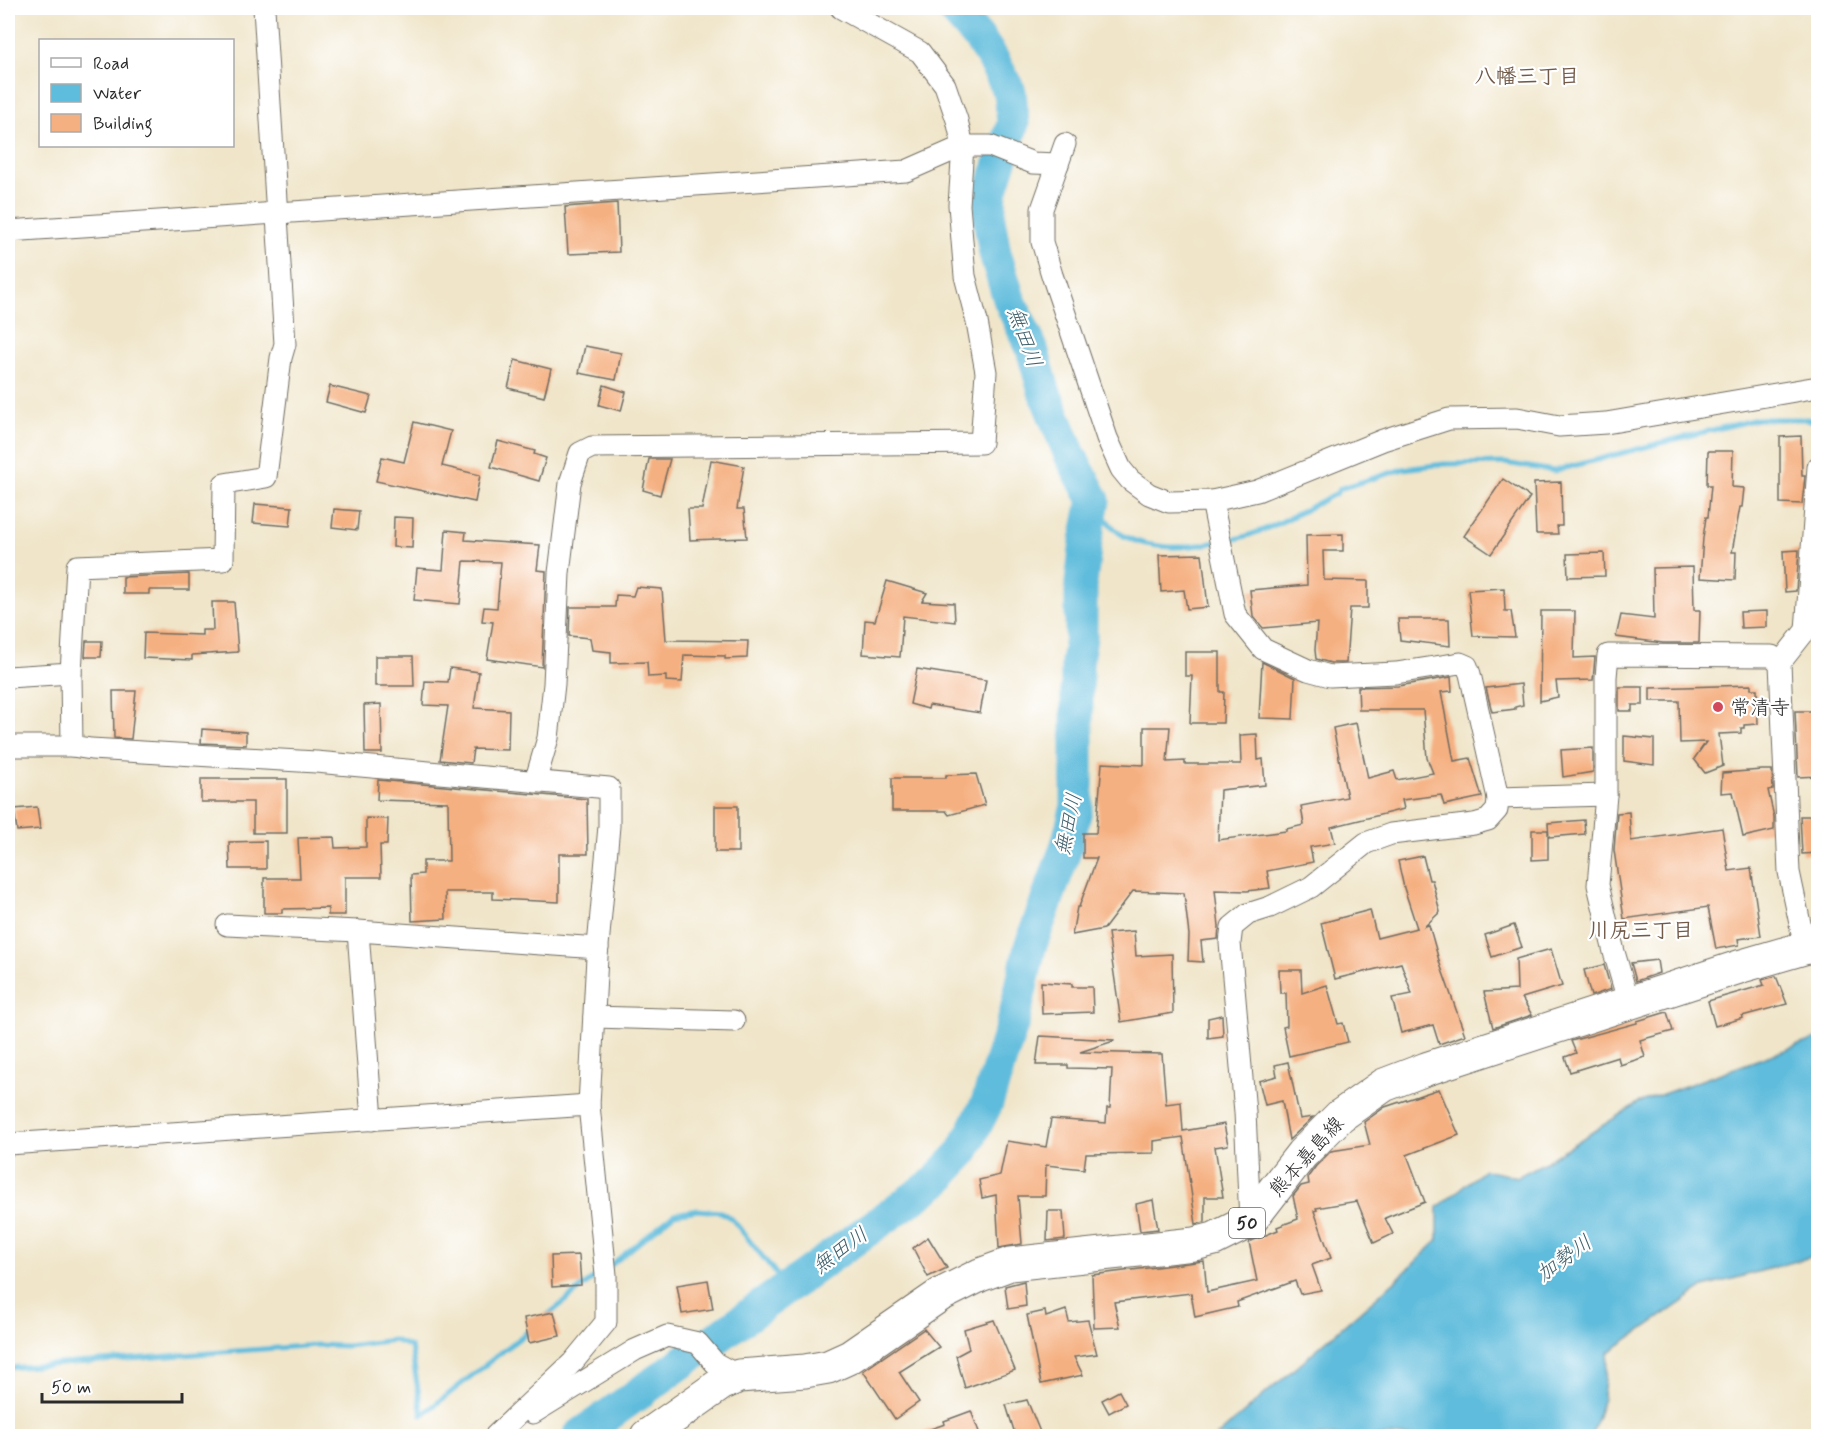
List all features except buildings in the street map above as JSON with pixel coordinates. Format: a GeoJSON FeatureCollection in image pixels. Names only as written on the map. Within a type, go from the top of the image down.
{"type":"FeatureCollection","features":[{"type":"Feature","properties":{"kind":"main road","name":"熊本嘉島線"},"geometry":{"type":"LineString","coordinates":[[647,1437],[721,1384],[739,1376],[805,1371],[828,1367],[850,1358],[940,1295],[980,1275],[1010,1264],[1194,1244],[1214,1239],[1250,1221],[1302,1154],[1340,1116],[1384,1085],[1426,1069],[1742,966],[1812,946]]}},
{"type":"Feature","properties":{"kind":"street"},"geometry":{"type":"LineString","coordinates":[[72,746],[71,673],[77,566],[223,560],[224,484],[266,477],[281,358],[285,344],[264,8]]}},
{"type":"Feature","properties":{"kind":"street"},"geometry":{"type":"LineString","coordinates":[[535,782],[548,738],[554,684],[559,573],[570,483],[580,453],[592,447],[981,443],[986,372],[977,322],[964,276],[959,205],[972,146],[957,120],[945,85],[920,52],[841,8]]}},
{"type":"Feature","properties":{"kind":"street"},"geometry":{"type":"LineString","coordinates":[[8,231],[906,171],[972,146],[990,146],[1033,163],[1056,157],[1042,209],[1042,242],[1052,275],[1107,438],[1121,469],[1130,480],[1149,494],[1169,502],[1212,501],[1257,491],[1383,440],[1449,419],[1517,418],[1559,426],[1606,423],[1818,387]]}},
{"type":"Feature","properties":{"kind":"street"},"geometry":{"type":"LineString","coordinates":[[1812,946],[1788,872],[1780,663],[1806,630],[1818,467]]}},
{"type":"Feature","properties":{"kind":"street"},"geometry":{"type":"LineString","coordinates":[[1212,501],[1235,614],[1263,649],[1308,670],[1330,676],[1396,673],[1460,663],[1467,666],[1498,798],[1497,810],[1488,820],[1474,824],[1391,834],[1366,843],[1311,887],[1270,907],[1248,914],[1232,927],[1230,943],[1245,1112],[1250,1221]]}},
{"type":"Feature","properties":{"kind":"street"},"geometry":{"type":"LineString","coordinates":[[1629,1004],[1598,885],[1606,795],[1608,655],[1772,656],[1780,663]]}},
{"type":"Feature","properties":{"kind":"street"},"geometry":{"type":"LineString","coordinates":[[8,677],[71,673]]}},
{"type":"Feature","properties":{"kind":"street"},"geometry":{"type":"LineString","coordinates":[[8,746],[72,746],[316,762],[609,788],[609,826],[598,948],[589,1105],[606,1275],[606,1322],[573,1362],[494,1436]]}},
{"type":"Feature","properties":{"kind":"street"},"geometry":{"type":"LineString","coordinates":[[1498,798],[1606,795]]}},
{"type":"Feature","properties":{"kind":"street"},"geometry":{"type":"LineString","coordinates":[[227,925],[358,931],[598,948]]}},
{"type":"Feature","properties":{"kind":"street"},"geometry":{"type":"LineString","coordinates":[[358,931],[372,1120]]}},
{"type":"Feature","properties":{"kind":"street"},"geometry":{"type":"LineString","coordinates":[[594,1017],[734,1021]]}},
{"type":"Feature","properties":{"kind":"street"},"geometry":{"type":"LineString","coordinates":[[8,1144],[589,1105]]}},
{"type":"Feature","properties":{"kind":"street"},"geometry":{"type":"LineString","coordinates":[[494,1436],[636,1350],[667,1336],[698,1343],[715,1363],[739,1376]]}},
{"type":"Feature","properties":{"kind":"water","name":"加勢川"},"geometry":{"type":"Polygon","coordinates":[[[1818,1038],[1818,1255],[1704,1287],[1608,1353],[1602,1404],[1591,1436],[1217,1436],[1403,1274],[1438,1240],[1438,1207],[1484,1170],[1517,1177],[1544,1163],[1638,1103],[1818,1038]]]}},
{"type":"Feature","properties":{"kind":"waterway","name":"無田川"},"geometry":{"type":"LineString","coordinates":[[579,1436],[941,1178],[941,1175],[962,1153],[987,1103],[1014,1019],[1030,947],[1067,845],[1077,806],[1077,662],[1081,637],[1081,583],[1094,500],[1070,455],[1044,391],[1032,349],[1009,299],[995,253],[989,219],[991,192],[1013,123],[1010,92],[978,37],[952,8]]}},
{"type":"Feature","properties":{"kind":"waterway"},"geometry":{"type":"LineString","coordinates":[[1226,541],[1241,538],[1283,521],[1337,493],[1339,489],[1403,469],[1444,464],[1505,463],[1554,471],[1757,419],[1807,419],[1818,422]]}},
{"type":"Feature","properties":{"kind":"waterway"},"geometry":{"type":"LineString","coordinates":[[1094,500],[1115,529],[1135,541],[1169,547],[1217,542]]}},
{"type":"Feature","properties":{"kind":"waterway"},"geometry":{"type":"LineString","coordinates":[[611,1265],[674,1214],[698,1210],[721,1212],[732,1219],[787,1287]]}},
{"type":"Feature","properties":{"kind":"waterway"},"geometry":{"type":"LineString","coordinates":[[548,1315],[601,1272]]}},
{"type":"Feature","properties":{"kind":"waterway"},"geometry":{"type":"LineString","coordinates":[[8,1368],[317,1345],[347,1346],[394,1340],[411,1347],[422,1415],[531,1329]]}},
{"type":"Feature","properties":{"kind":"place","name":"常清寺"},"geometry":{"type":"Point","coordinates":[1718,707]}},
{"type":"Feature","properties":{"kind":"district","name":"八幡三丁目"},"geometry":{"type":"Point","coordinates":[1527,76]}},
{"type":"Feature","properties":{"kind":"district","name":"川尻三丁目"},"geometry":{"type":"Point","coordinates":[1641,930]}}]}
